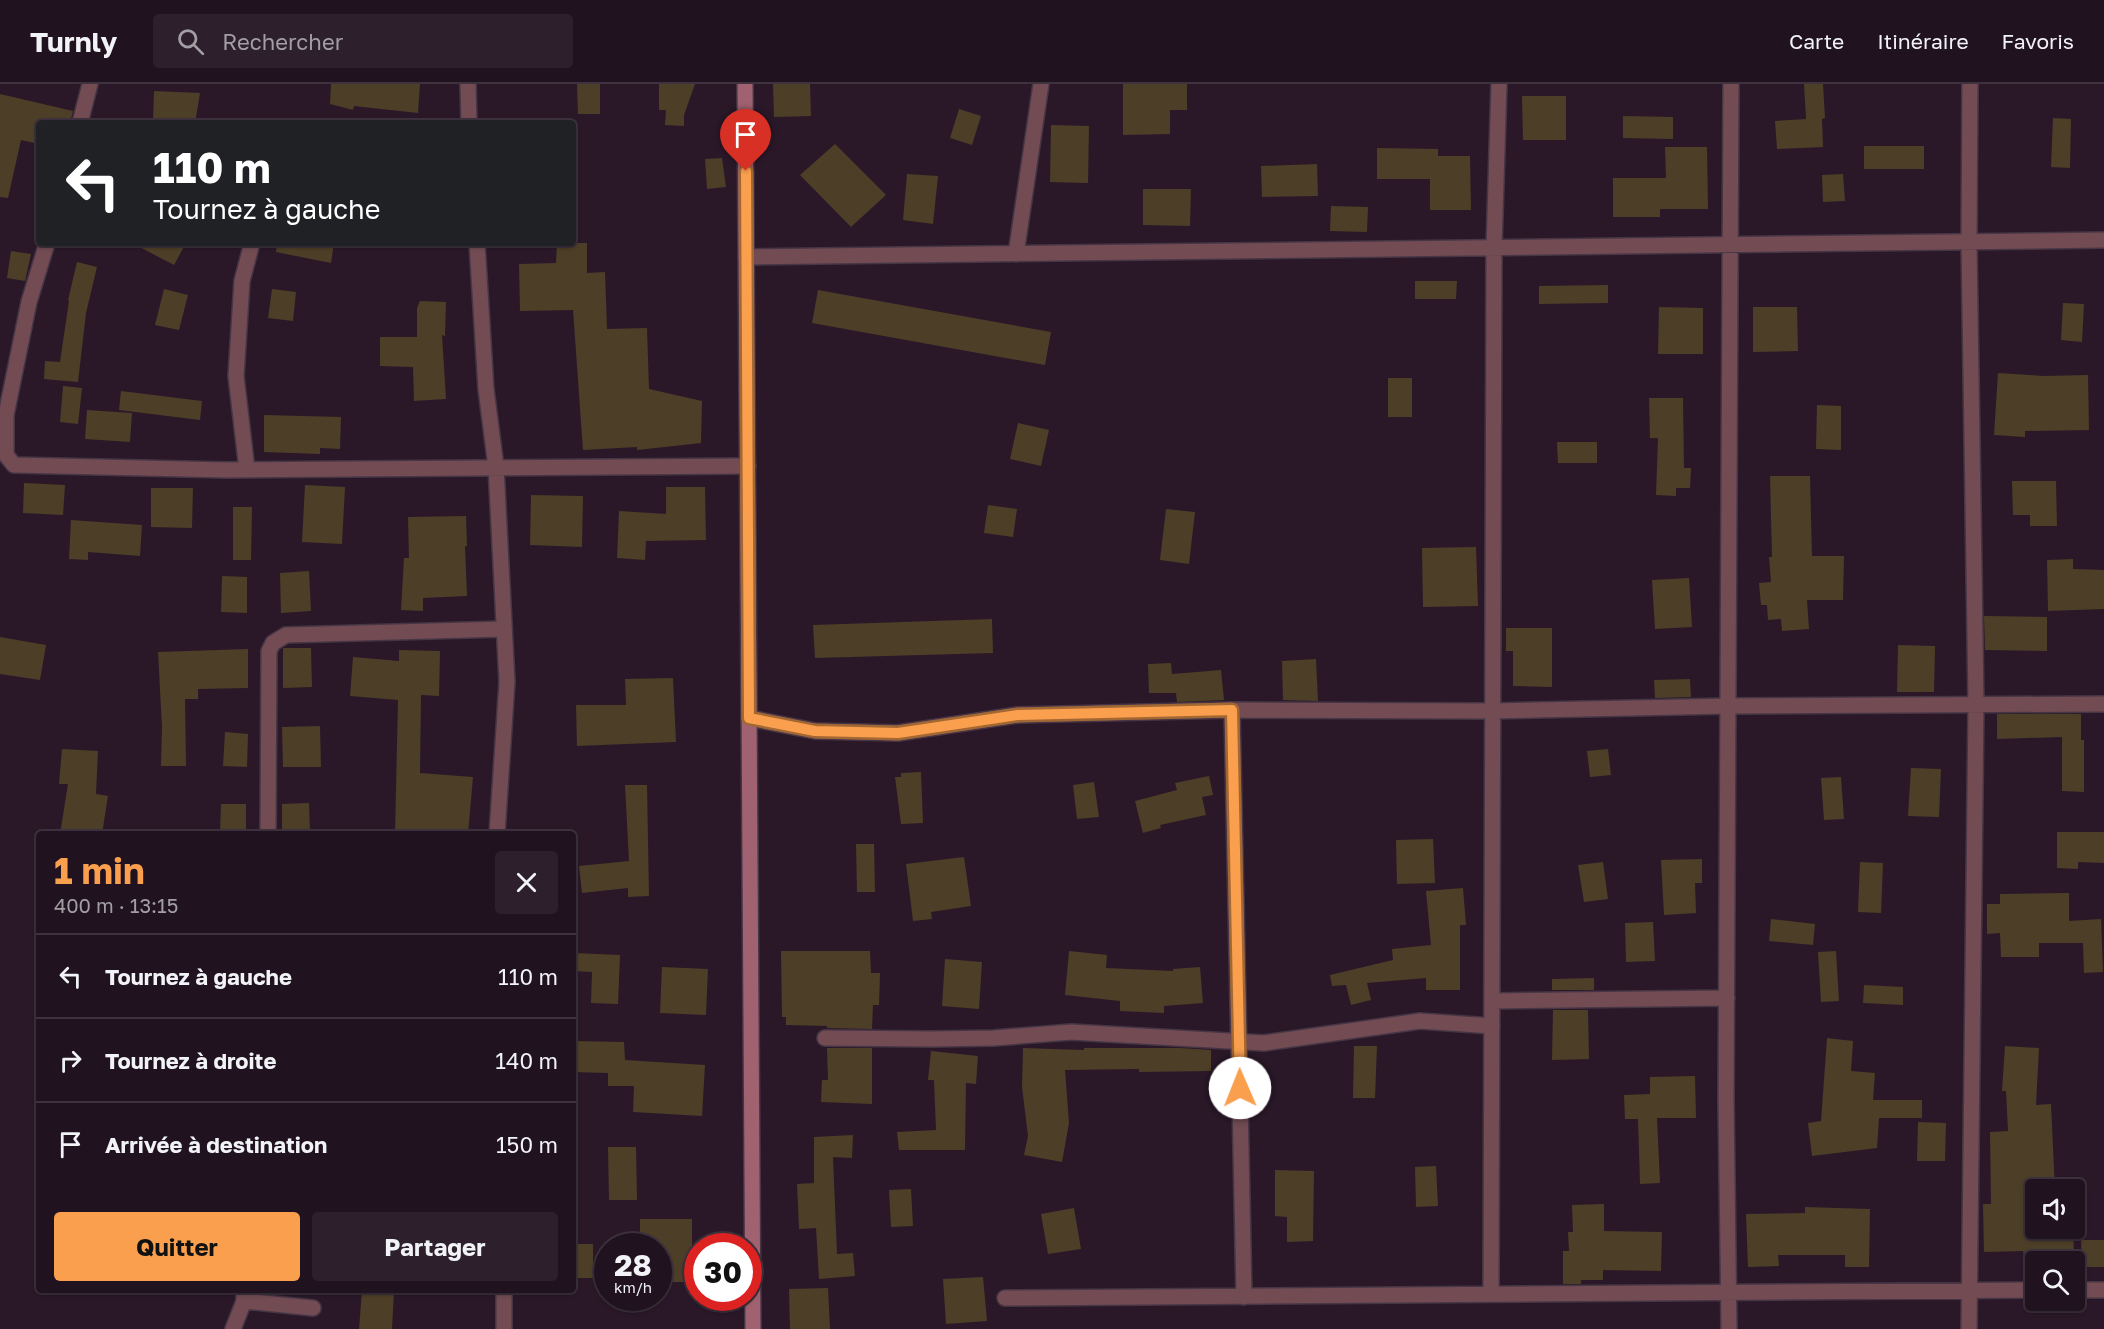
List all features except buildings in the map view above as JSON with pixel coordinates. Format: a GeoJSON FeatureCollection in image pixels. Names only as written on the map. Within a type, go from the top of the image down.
{"type":"FeatureCollection","features":[{"type":"Feature","properties":{"kind":"street"},"geometry":{"type":"LineString","coordinates":[[81,120],[90,84]]}},
{"type":"Feature","properties":{"kind":"street"},"geometry":{"type":"LineString","coordinates":[[468,84],[469,120]]}},
{"type":"Feature","properties":{"kind":"street"},"geometry":{"type":"LineString","coordinates":[[745,84],[753,1329]]}},
{"type":"Feature","properties":{"kind":"street"},"geometry":{"type":"LineString","coordinates":[[1016,254],[1041,84]]}},
{"type":"Feature","properties":{"kind":"street"},"geometry":{"type":"LineString","coordinates":[[1491,1294],[1494,248],[1498,84]]}},
{"type":"Feature","properties":{"kind":"street"},"geometry":{"type":"LineString","coordinates":[[1729,1329],[1727,998],[1731,84]]}},
{"type":"Feature","properties":{"kind":"street"},"geometry":{"type":"LineString","coordinates":[[1969,1329],[1976,704],[1969,242],[1970,84]]}},
{"type":"Feature","properties":{"kind":"street"},"geometry":{"type":"LineString","coordinates":[[746,257],[2104,240]]}},
{"type":"Feature","properties":{"kind":"street"},"geometry":{"type":"LineString","coordinates":[[46,246],[29,302],[6,415],[6,455],[14,465],[247,470],[748,466]]}},
{"type":"Feature","properties":{"kind":"street"},"geometry":{"type":"LineString","coordinates":[[247,470],[236,376],[242,281],[251,246]]}},
{"type":"Feature","properties":{"kind":"street"},"geometry":{"type":"LineString","coordinates":[[477,246],[486,389],[495,467],[507,682],[497,831]]}},
{"type":"Feature","properties":{"kind":"street"},"geometry":{"type":"LineString","coordinates":[[268,831],[269,651],[273,643],[286,635],[504,629]]}},
{"type":"Feature","properties":{"kind":"street"},"geometry":{"type":"LineString","coordinates":[[749,718],[815,731],[898,733],[1018,715],[1232,710],[1492,711],[1729,706],[2104,704]]}},
{"type":"Feature","properties":{"kind":"street"},"geometry":{"type":"LineString","coordinates":[[1232,710],[1244,1297]]}},
{"type":"Feature","properties":{"kind":"street"},"geometry":{"type":"LineString","coordinates":[[1492,1001],[1727,998]]}},
{"type":"Feature","properties":{"kind":"street"},"geometry":{"type":"LineString","coordinates":[[825,1038],[994,1038],[1071,1032],[1264,1043],[1420,1021],[1492,1026]]}},
{"type":"Feature","properties":{"kind":"street"},"geometry":{"type":"LineString","coordinates":[[1005,1298],[2025,1290]]}},
{"type":"Feature","properties":{"kind":"street"},"geometry":{"type":"LineString","coordinates":[[2085,1290],[2104,1290]]}},
{"type":"Feature","properties":{"kind":"street"},"geometry":{"type":"LineString","coordinates":[[504,1293],[504,1329]]}},
{"type":"Feature","properties":{"kind":"street"},"geometry":{"type":"LineString","coordinates":[[234,1329],[244,1295],[313,1308]]}},
{"type":"Feature","properties":{"kind":"route"},"geometry":{"type":"LineString","coordinates":[[746,171],[749,718],[815,731],[898,733],[1018,715],[1232,710],[1240,1088]]}}]}
